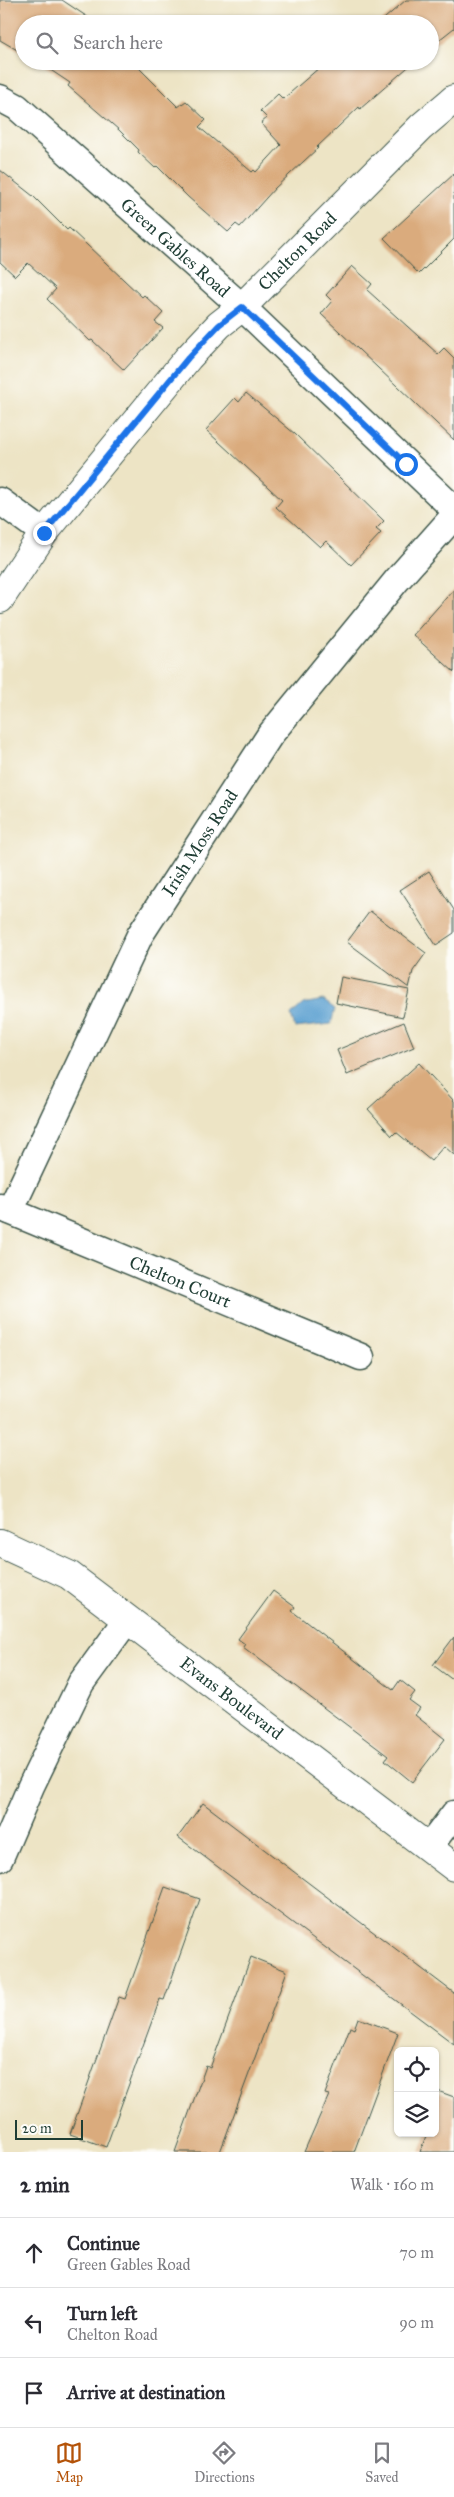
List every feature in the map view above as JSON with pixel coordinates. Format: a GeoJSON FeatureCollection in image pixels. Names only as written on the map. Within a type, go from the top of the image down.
{"type":"FeatureCollection","features":[{"type":"Feature","properties":{"kind":"street","name":"Green Gables Road"},"geometry":{"type":"LineString","coordinates":[[0,98],[17,107],[242,307],[454,510]]}},
{"type":"Feature","properties":{"kind":"street","name":"Chelton Road"},"geometry":{"type":"LineString","coordinates":[[0,599],[44,533],[188,358],[219,325],[242,307],[421,127],[454,99]]}},
{"type":"Feature","properties":{"kind":"street"},"geometry":{"type":"LineString","coordinates":[[0,501],[44,533]]}},
{"type":"Feature","properties":{"kind":"street","name":"Irish Moss Road"},"geometry":{"type":"LineString","coordinates":[[5,1209],[140,935],[270,735],[397,580],[454,516]]}},
{"type":"Feature","properties":{"kind":"street","name":"Chelton Court"},"geometry":{"type":"LineString","coordinates":[[5,1209],[361,1357]]}},
{"type":"Feature","properties":{"kind":"street","name":"Evans Boulevard"},"geometry":{"type":"LineString","coordinates":[[0,1543],[69,1575],[454,1867]]}},
{"type":"Feature","properties":{"kind":"street"},"geometry":{"type":"LineString","coordinates":[[2,1845],[81,1683],[126,1620]]}},
{"type":"Feature","properties":{"kind":"street"},"geometry":{"type":"LineString","coordinates":[[429,1847],[454,1814]]}},
{"type":"Feature","properties":{"kind":"water"},"geometry":{"type":"Polygon","coordinates":[[[323,1000],[335,1009],[331,1024],[295,1028],[291,1015],[303,1004],[323,1000]]]}},
{"type":"Feature","properties":{"kind":"building"},"geometry":{"type":"Polygon","coordinates":[[[0,0],[62,0],[84,15],[15,15],[15,49],[0,40],[0,0]]]}},
{"type":"Feature","properties":{"kind":"building"},"geometry":{"type":"Polygon","coordinates":[[[406,0],[454,0],[454,28],[439,40],[439,15],[388,15],[406,0]]]}},
{"type":"Feature","properties":{"kind":"building"},"geometry":{"type":"Polygon","coordinates":[[[50,70],[141,70],[178,107],[186,101],[206,120],[199,127],[252,172],[254,170],[256,172],[281,145],[261,123],[267,118],[260,111],[278,94],[283,99],[317,70],[405,70],[360,109],[359,107],[317,147],[275,188],[240,227],[236,224],[228,232],[188,197],[157,166],[155,168],[119,130],[68,86],[70,83],[50,70]]]}},
{"type":"Feature","properties":{"kind":"building"},"geometry":{"type":"Polygon","coordinates":[[[0,170],[33,196],[67,230],[69,228],[142,297],[144,295],[163,313],[155,322],[163,328],[124,370],[92,340],[90,341],[47,299],[56,289],[28,263],[15,276],[0,262],[0,170]]]}},
{"type":"Feature","properties":{"kind":"building"},"geometry":{"type":"Polygon","coordinates":[[[454,174],[454,239],[419,274],[384,238],[454,174]]]}},
{"type":"Feature","properties":{"kind":"building"},"geometry":{"type":"Polygon","coordinates":[[[352,266],[372,284],[367,290],[438,354],[444,348],[454,358],[454,440],[321,314],[332,301],[326,295],[352,266]]]}},
{"type":"Feature","properties":{"kind":"building"},"geometry":{"type":"Polygon","coordinates":[[[246,393],[295,434],[384,521],[376,529],[381,533],[351,565],[326,541],[320,547],[276,507],[282,500],[206,430],[235,398],[239,402],[246,393]]]}},
{"type":"Feature","properties":{"kind":"building"},"geometry":{"type":"Polygon","coordinates":[[[454,589],[454,672],[413,635],[454,589]]]}},
{"type":"Feature","properties":{"kind":"building"},"geometry":{"type":"Polygon","coordinates":[[[429,871],[454,910],[454,933],[436,945],[400,890],[429,871]]]}},
{"type":"Feature","properties":{"kind":"building"},"geometry":{"type":"Polygon","coordinates":[[[370,911],[426,953],[413,971],[409,988],[347,942],[370,911]]]}},
{"type":"Feature","properties":{"kind":"building"},"geometry":{"type":"Polygon","coordinates":[[[341,977],[409,990],[403,1017],[336,1003],[341,977]]]}},
{"type":"Feature","properties":{"kind":"building"},"geometry":{"type":"Polygon","coordinates":[[[404,1022],[414,1047],[347,1075],[337,1050],[404,1022]]]}},
{"type":"Feature","properties":{"kind":"building"},"geometry":{"type":"Polygon","coordinates":[[[419,1063],[454,1101],[454,1155],[444,1146],[431,1161],[396,1132],[392,1136],[368,1109],[419,1063]]]}},
{"type":"Feature","properties":{"kind":"building"},"geometry":{"type":"Polygon","coordinates":[[[273,1591],[295,1607],[292,1611],[393,1690],[400,1680],[415,1692],[409,1700],[420,1708],[415,1715],[445,1739],[412,1782],[385,1760],[388,1756],[243,1647],[245,1644],[238,1639],[273,1591]]]}},
{"type":"Feature","properties":{"kind":"building"},"geometry":{"type":"Polygon","coordinates":[[[454,1637],[454,1681],[433,1665],[454,1637]]]}},
{"type":"Feature","properties":{"kind":"building"},"geometry":{"type":"Polygon","coordinates":[[[203,1803],[454,1993],[454,2044],[178,1837],[203,1803]]]}},
{"type":"Feature","properties":{"kind":"building"},"geometry":{"type":"Polygon","coordinates":[[[165,1887],[200,1899],[164,2000],[160,1999],[106,2147],[70,2134],[119,1997],[125,1999],[165,1887]]]}},
{"type":"Feature","properties":{"kind":"building"},"geometry":{"type":"Polygon","coordinates":[[[251,1957],[287,1971],[220,2152],[175,2152],[206,2066],[210,2068],[251,1957]]]}},
{"type":"Feature","properties":{"kind":"building"},"geometry":{"type":"Polygon","coordinates":[[[358,2018],[398,2033],[354,2152],[304,2152],[329,2095],[325,2094],[350,2027],[354,2029],[358,2018]]]}},
{"type":"Feature","properties":{"kind":"building"},"geometry":{"type":"Polygon","coordinates":[[[439,2091],[454,2097],[454,2152],[420,2152],[426,2137],[439,2137],[439,2091]]]}},
{"type":"Feature","properties":{"kind":"route"},"geometry":{"type":"LineString","coordinates":[[44,533],[188,358],[219,325],[242,307],[406,464]]}}]}
